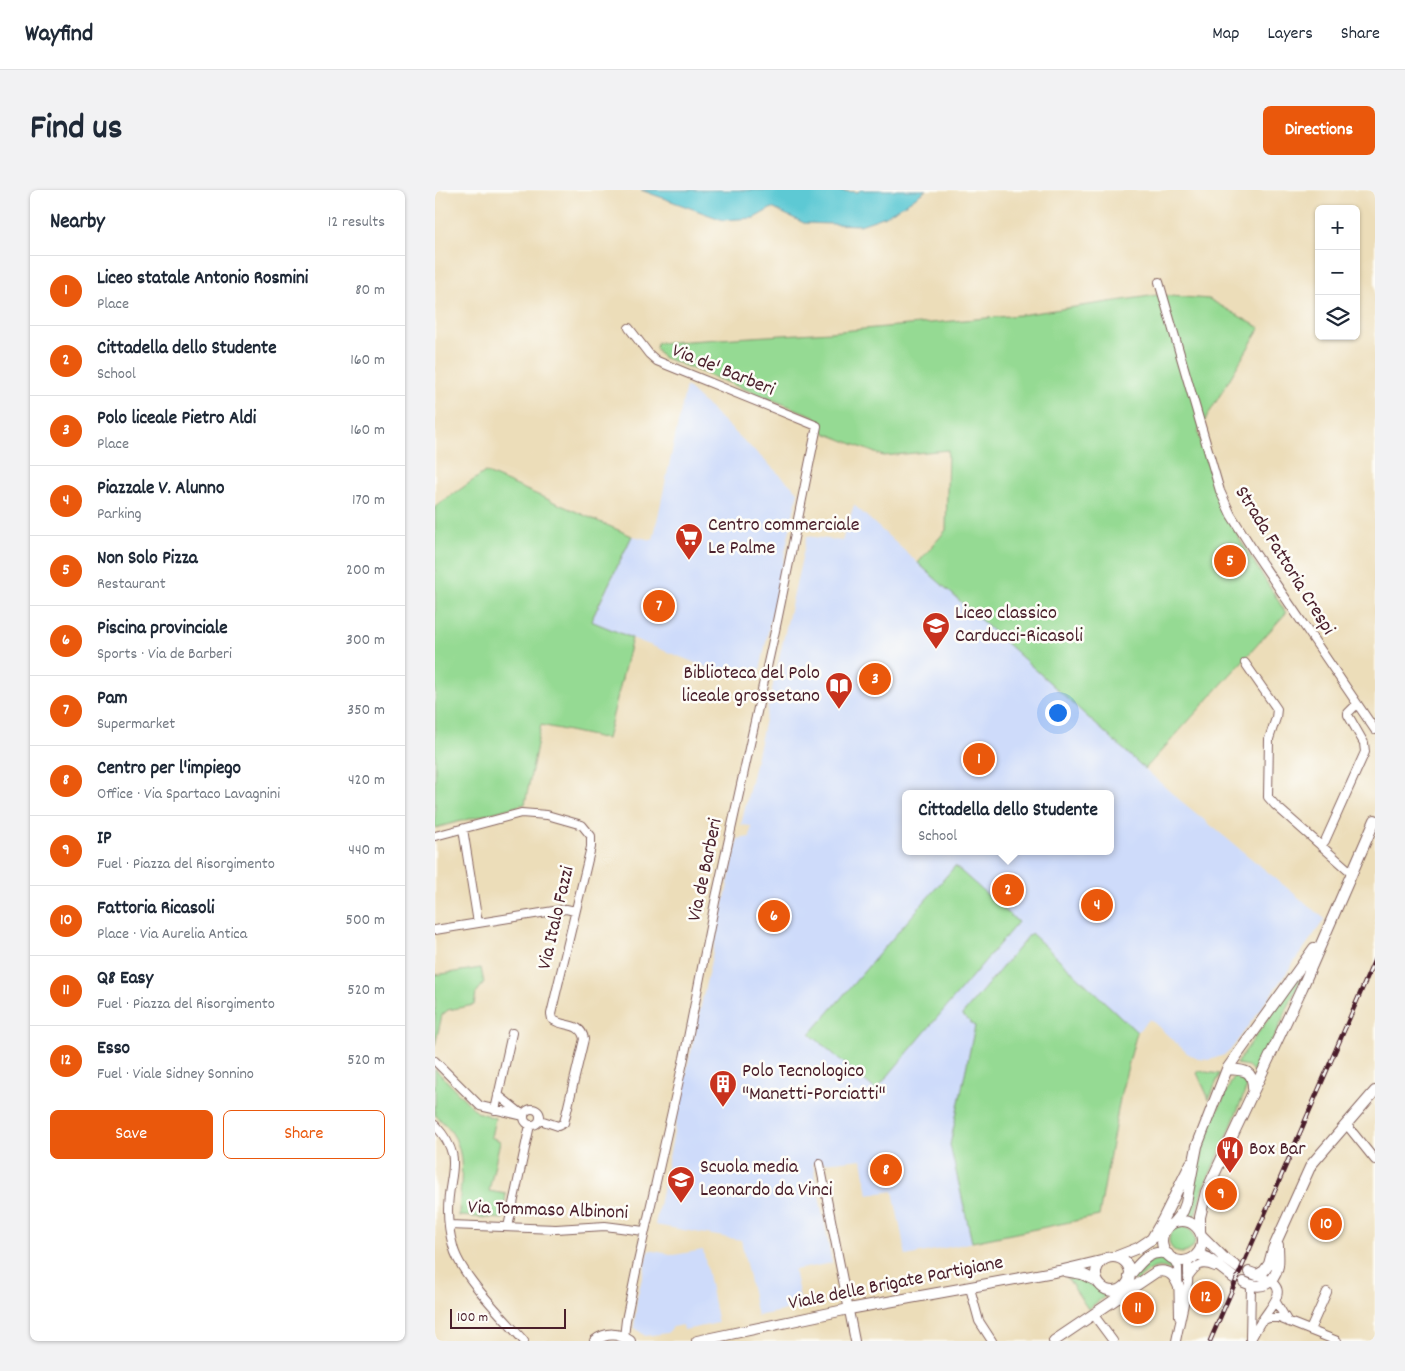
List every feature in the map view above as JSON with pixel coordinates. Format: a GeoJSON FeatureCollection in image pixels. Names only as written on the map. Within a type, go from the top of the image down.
{"type":"FeatureCollection","features":[{"type":"Feature","properties":{"kind":"main road"},"geometry":{"type":"LineString","coordinates":[[1193,1256],[1201,1247],[1200,1217],[1204,1196],[1302,988],[1375,820]]}},
{"type":"Feature","properties":{"kind":"main road"},"geometry":{"type":"LineString","coordinates":[[1151,1240],[1194,1157],[1227,1069],[1329,924]]}},
{"type":"Feature","properties":{"kind":"main road"},"geometry":{"type":"LineString","coordinates":[[1227,1069],[1244,1070],[1247,1072],[1253,1081],[1253,1089]]}},
{"type":"Feature","properties":{"kind":"main road"},"geometry":{"type":"LineString","coordinates":[[1253,1274],[1264,1271],[1269,1264],[1273,1249],[1311,1164],[1375,1091]]}},
{"type":"Feature","properties":{"kind":"main road"},"geometry":{"type":"LineString","coordinates":[[1097,1281],[1096,1270],[1101,1261],[1105,1258],[1115,1257],[1139,1248],[1169,1226],[1183,1211],[1189,1195],[1194,1157]]}},
{"type":"Feature","properties":{"kind":"main road"},"geometry":{"type":"LineString","coordinates":[[1062,1270],[1082,1274],[1097,1281],[1106,1289],[1115,1290],[1123,1287],[1129,1276],[1148,1256],[1157,1252],[1180,1260],[1193,1256],[1208,1258],[1222,1269],[1236,1273],[1194,1225],[1186,1221],[1169,1226]]}},
{"type":"Feature","properties":{"kind":"main road"},"geometry":{"type":"LineString","coordinates":[[1169,1226],[1163,1242],[1171,1256]]}},
{"type":"Feature","properties":{"kind":"main road"},"geometry":{"type":"LineString","coordinates":[[1248,1284],[1256,1287],[1270,1282],[1277,1268],[1279,1236]]}},
{"type":"Feature","properties":{"kind":"main road"},"geometry":{"type":"LineString","coordinates":[[1115,1257],[1127,1266],[1129,1276]]}},
{"type":"Feature","properties":{"kind":"main road","name":"Viale delle Brigate Partigiane"},"geometry":{"type":"LineString","coordinates":[[697,1341],[716,1339],[849,1309],[970,1288],[1101,1261]]}},
{"type":"Feature","properties":{"kind":"main road"},"geometry":{"type":"LineString","coordinates":[[1054,1341],[1156,1272],[1166,1271],[1172,1274],[1179,1287]]}},
{"type":"Feature","properties":{"kind":"main road"},"geometry":{"type":"LineString","coordinates":[[1094,1313],[1115,1290]]}},
{"type":"Feature","properties":{"kind":"main road"},"geometry":{"type":"LineString","coordinates":[[595,1341],[610,1334],[627,1339]]}},
{"type":"Feature","properties":{"kind":"street","name":"Strada Fattoria Crespi"},"geometry":{"type":"LineString","coordinates":[[1159,282],[1225,504],[1255,553],[1375,730]]}},
{"type":"Feature","properties":{"kind":"street","name":"Via de' Barberi"},"geometry":{"type":"LineString","coordinates":[[629,328],[649,354],[657,361],[817,426]]}},
{"type":"Feature","properties":{"kind":"street","name":"Via de Barberi"},"geometry":{"type":"LineString","coordinates":[[627,1339],[626,1320],[644,1231],[686,1059],[715,902],[775,631],[817,426]]}},
{"type":"Feature","properties":{"kind":"street"},"geometry":{"type":"LineString","coordinates":[[1245,663],[1277,709],[1269,739],[1268,797],[1352,874]]}},
{"type":"Feature","properties":{"kind":"street"},"geometry":{"type":"LineString","coordinates":[[1321,846],[1325,842],[1365,752],[1364,743],[1348,715],[1357,704]]}},
{"type":"Feature","properties":{"kind":"street","name":"Via Italo Fazzi"},"geometry":{"type":"LineString","coordinates":[[435,836],[521,813],[547,815],[583,825],[589,832],[591,843],[551,1016],[555,1022],[578,1028],[583,1032],[585,1039],[564,1123],[558,1126],[539,1120]]}},
{"type":"Feature","properties":{"kind":"street"},"geometry":{"type":"LineString","coordinates":[[463,828],[478,923]]}},
{"type":"Feature","properties":{"kind":"street"},"geometry":{"type":"LineString","coordinates":[[435,930],[566,909],[575,911]]}},
{"type":"Feature","properties":{"kind":"street"},"geometry":{"type":"LineString","coordinates":[[495,1110],[512,1033]]}},
{"type":"Feature","properties":{"kind":"street"},"geometry":{"type":"LineString","coordinates":[[435,1061],[480,1106],[524,1116]]}},
{"type":"Feature","properties":{"kind":"street"},"geometry":{"type":"LineString","coordinates":[[499,1095],[524,1116],[526,1123],[530,1125],[537,1124],[539,1120],[539,1114],[534,1110],[529,1110],[524,1116]]}},
{"type":"Feature","properties":{"kind":"street"},"geometry":{"type":"LineString","coordinates":[[1346,1124],[1375,1159]]}},
{"type":"Feature","properties":{"kind":"street"},"geometry":{"type":"LineString","coordinates":[[435,1125],[450,1145],[454,1160],[448,1211],[453,1248],[471,1280],[523,1341]]}},
{"type":"Feature","properties":{"kind":"street"},"geometry":{"type":"LineString","coordinates":[[508,1227],[530,1125]]}},
{"type":"Feature","properties":{"kind":"street"},"geometry":{"type":"LineString","coordinates":[[820,1164],[855,1341]]}},
{"type":"Feature","properties":{"kind":"street","name":"Via Tommaso Albinoni"},"geometry":{"type":"LineString","coordinates":[[450,1225],[556,1229],[605,1226],[644,1231]]}},
{"type":"Feature","properties":{"kind":"street"},"geometry":{"type":"LineString","coordinates":[[1171,1256],[1178,1268],[1179,1328]]}},
{"type":"Feature","properties":{"kind":"street"},"geometry":{"type":"LineString","coordinates":[[1176,1341],[1189,1277],[1187,1266],[1193,1256]]}},
{"type":"Feature","properties":{"kind":"street"},"geometry":{"type":"LineString","coordinates":[[1189,1277],[1195,1267],[1201,1263],[1222,1269]]}},
{"type":"Feature","properties":{"kind":"street"},"geometry":{"type":"LineString","coordinates":[[1248,1284],[1250,1341],[1261,1321],[1278,1298],[1277,1289],[1270,1282],[1253,1274]]}},
{"type":"Feature","properties":{"kind":"street"},"geometry":{"type":"LineString","coordinates":[[970,1288],[979,1320],[992,1341]]}},
{"type":"Feature","properties":{"kind":"street"},"geometry":{"type":"LineString","coordinates":[[1310,1330],[1327,1292]]}},
{"type":"Feature","properties":{"kind":"street"},"geometry":{"type":"LineString","coordinates":[[1276,1302],[1288,1322]]}},
{"type":"Feature","properties":{"kind":"street"},"geometry":{"type":"LineString","coordinates":[[1094,1313],[1113,1341]]}},
{"type":"Feature","properties":{"kind":"street"},"geometry":{"type":"LineString","coordinates":[[1261,1321],[1274,1318],[1337,1341]]}},
{"type":"Feature","properties":{"kind":"shaded area"},"geometry":{"type":"Polygon","coordinates":[[[686,386],[798,492],[758,680],[716,671],[591,622],[632,536],[653,540],[686,386]]]}},
{"type":"Feature","properties":{"kind":"shaded area"},"geometry":{"type":"Polygon","coordinates":[[[854,505],[1175,796],[1325,919],[1233,1047],[1224,1055],[1210,1060],[1198,1059],[1187,1053],[1150,1019],[1137,1032],[1121,1093],[1099,1216],[906,1256],[893,1191],[868,1195],[862,1159],[813,1164],[832,1263],[794,1270],[802,1307],[757,1316],[741,1240],[655,1225],[688,1064],[738,839],[750,837],[751,826],[741,825],[807,536],[842,541],[854,505]]]}},
{"type":"Feature","properties":{"kind":"shaded area"},"geometry":{"type":"Polygon","coordinates":[[[649,1250],[674,1255],[703,1250],[718,1323],[684,1330],[683,1325],[673,1327],[667,1333],[645,1336],[634,1327],[637,1298],[649,1250]]]}},
{"type":"Feature","properties":{"kind":"green space"},"geometry":{"type":"Polygon","coordinates":[[[1157,295],[1209,299],[1260,328],[1198,432],[1220,501],[1240,540],[1286,613],[1145,769],[918,563],[946,530],[948,450],[883,456],[825,433],[814,416],[662,357],[656,348],[657,343],[830,332],[1020,315],[1157,295]]]}},
{"type":"Feature","properties":{"kind":"green space"},"geometry":{"type":"Polygon","coordinates":[[[485,472],[632,536],[591,621],[632,638],[607,739],[541,725],[525,804],[435,828],[435,507],[485,472]]]}},
{"type":"Feature","properties":{"kind":"green space"},"geometry":{"type":"Polygon","coordinates":[[[955,866],[1018,922],[876,1090],[810,1034],[955,866]]]}},
{"type":"Feature","properties":{"kind":"green space"},"geometry":{"type":"Polygon","coordinates":[[[1031,933],[1137,1032],[1121,1093],[1099,1216],[972,1242],[950,1145],[975,1026],[962,1015],[1031,933]]]}},
{"type":"Feature","properties":{"kind":"green space"},"geometry":{"type":"Polygon","coordinates":[[[481,968],[484,983],[476,993],[474,1005],[448,1010],[442,1015],[435,1046],[435,975],[481,968]]]}},
{"type":"Feature","properties":{"kind":"green space"},"geometry":{"type":"Polygon","coordinates":[[[1306,968],[1257,1075],[1248,1066],[1236,1064],[1303,969],[1306,968]]]}},
{"type":"Feature","properties":{"kind":"green space"},"geometry":{"type":"Polygon","coordinates":[[[435,1069],[477,1112],[495,1118],[491,1137],[500,1141],[489,1191],[506,1194],[503,1219],[459,1216],[461,1160],[455,1138],[435,1115],[435,1069]]]}},
{"type":"Feature","properties":{"kind":"green space"},"geometry":{"type":"Polygon","coordinates":[[[1199,1071],[1220,1074],[1209,1099],[1197,1073],[1199,1071]]]}},
{"type":"Feature","properties":{"kind":"green space"},"geometry":{"type":"Polygon","coordinates":[[[1235,1074],[1245,1075],[1248,1084],[1203,1189],[1194,1218],[1184,1215],[1191,1200],[1207,1133],[1235,1074]]]}},
{"type":"Feature","properties":{"kind":"green space"},"geometry":{"type":"Polygon","coordinates":[[[1182,1227],[1191,1231],[1195,1240],[1191,1249],[1182,1253],[1173,1249],[1169,1240],[1173,1231],[1182,1227]]]}},
{"type":"Feature","properties":{"kind":"green space"},"geometry":{"type":"Polygon","coordinates":[[[1165,1256],[1174,1266],[1175,1272],[1158,1267],[1150,1270],[1136,1281],[1133,1280],[1151,1258],[1165,1256]]]}},
{"type":"Feature","properties":{"kind":"green space"},"geometry":{"type":"Polygon","coordinates":[[[1066,1276],[1081,1279],[1108,1294],[1088,1309],[1066,1276]]]}},
{"type":"Feature","properties":{"kind":"water"},"geometry":{"type":"Polygon","coordinates":[[[641,190],[825,190],[857,192],[861,190],[926,190],[883,217],[860,225],[804,223],[772,208],[754,218],[723,220],[641,190]]]}},
{"type":"Feature","properties":{"kind":"railway"},"geometry":{"type":"LineString","coordinates":[[1210,1341],[1375,959]]}},
{"type":"Feature","properties":{"kind":"place","name":"Centro commerciale Le Palme"},"geometry":{"type":"Point","coordinates":[689,561]}},
{"type":"Feature","properties":{"kind":"place","name":"Non Solo Pizza"},"geometry":{"type":"Point","coordinates":[1230,561]}},
{"type":"Feature","properties":{"kind":"place","name":"Pam"},"geometry":{"type":"Point","coordinates":[659,606]}},
{"type":"Feature","properties":{"kind":"place","name":"Liceo classico Carducci-Ricasoli"},"geometry":{"type":"Point","coordinates":[936,650]}},
{"type":"Feature","properties":{"kind":"place","name":"Polo liceale Pietro Aldi"},"geometry":{"type":"Point","coordinates":[875,679]}},
{"type":"Feature","properties":{"kind":"place","name":"Biblioteca del Polo liceale grossetano"},"geometry":{"type":"Point","coordinates":[839,710]}},
{"type":"Feature","properties":{"kind":"place","name":"Liceo statale Antonio Rosmini"},"geometry":{"type":"Point","coordinates":[979,759]}},
{"type":"Feature","properties":{"kind":"place","name":"Cittadella dello Studente"},"geometry":{"type":"Point","coordinates":[1008,890]}},
{"type":"Feature","properties":{"kind":"place","name":"Piazzale V. Alunno"},"geometry":{"type":"Point","coordinates":[1097,905]}},
{"type":"Feature","properties":{"kind":"place","name":"Piscina provinciale"},"geometry":{"type":"Point","coordinates":[774,916]}},
{"type":"Feature","properties":{"kind":"place","name":"Polo Tecnologico \"Manetti-Porciatti\""},"geometry":{"type":"Point","coordinates":[723,1108]}},
{"type":"Feature","properties":{"kind":"place","name":"Centro per l'impiego"},"geometry":{"type":"Point","coordinates":[886,1170]}},
{"type":"Feature","properties":{"kind":"place","name":"Box Bar"},"geometry":{"type":"Point","coordinates":[1230,1174]}},
{"type":"Feature","properties":{"kind":"place","name":"IP"},"geometry":{"type":"Point","coordinates":[1221,1194]}},
{"type":"Feature","properties":{"kind":"place","name":"Scuola media Leonardo da Vinci"},"geometry":{"type":"Point","coordinates":[681,1204]}},
{"type":"Feature","properties":{"kind":"place","name":"Fattoria Ricasoli"},"geometry":{"type":"Point","coordinates":[1326,1224]}},
{"type":"Feature","properties":{"kind":"place","name":"Esso"},"geometry":{"type":"Point","coordinates":[1206,1297]}},
{"type":"Feature","properties":{"kind":"place","name":"Q8 Easy"},"geometry":{"type":"Point","coordinates":[1138,1308]}}]}
